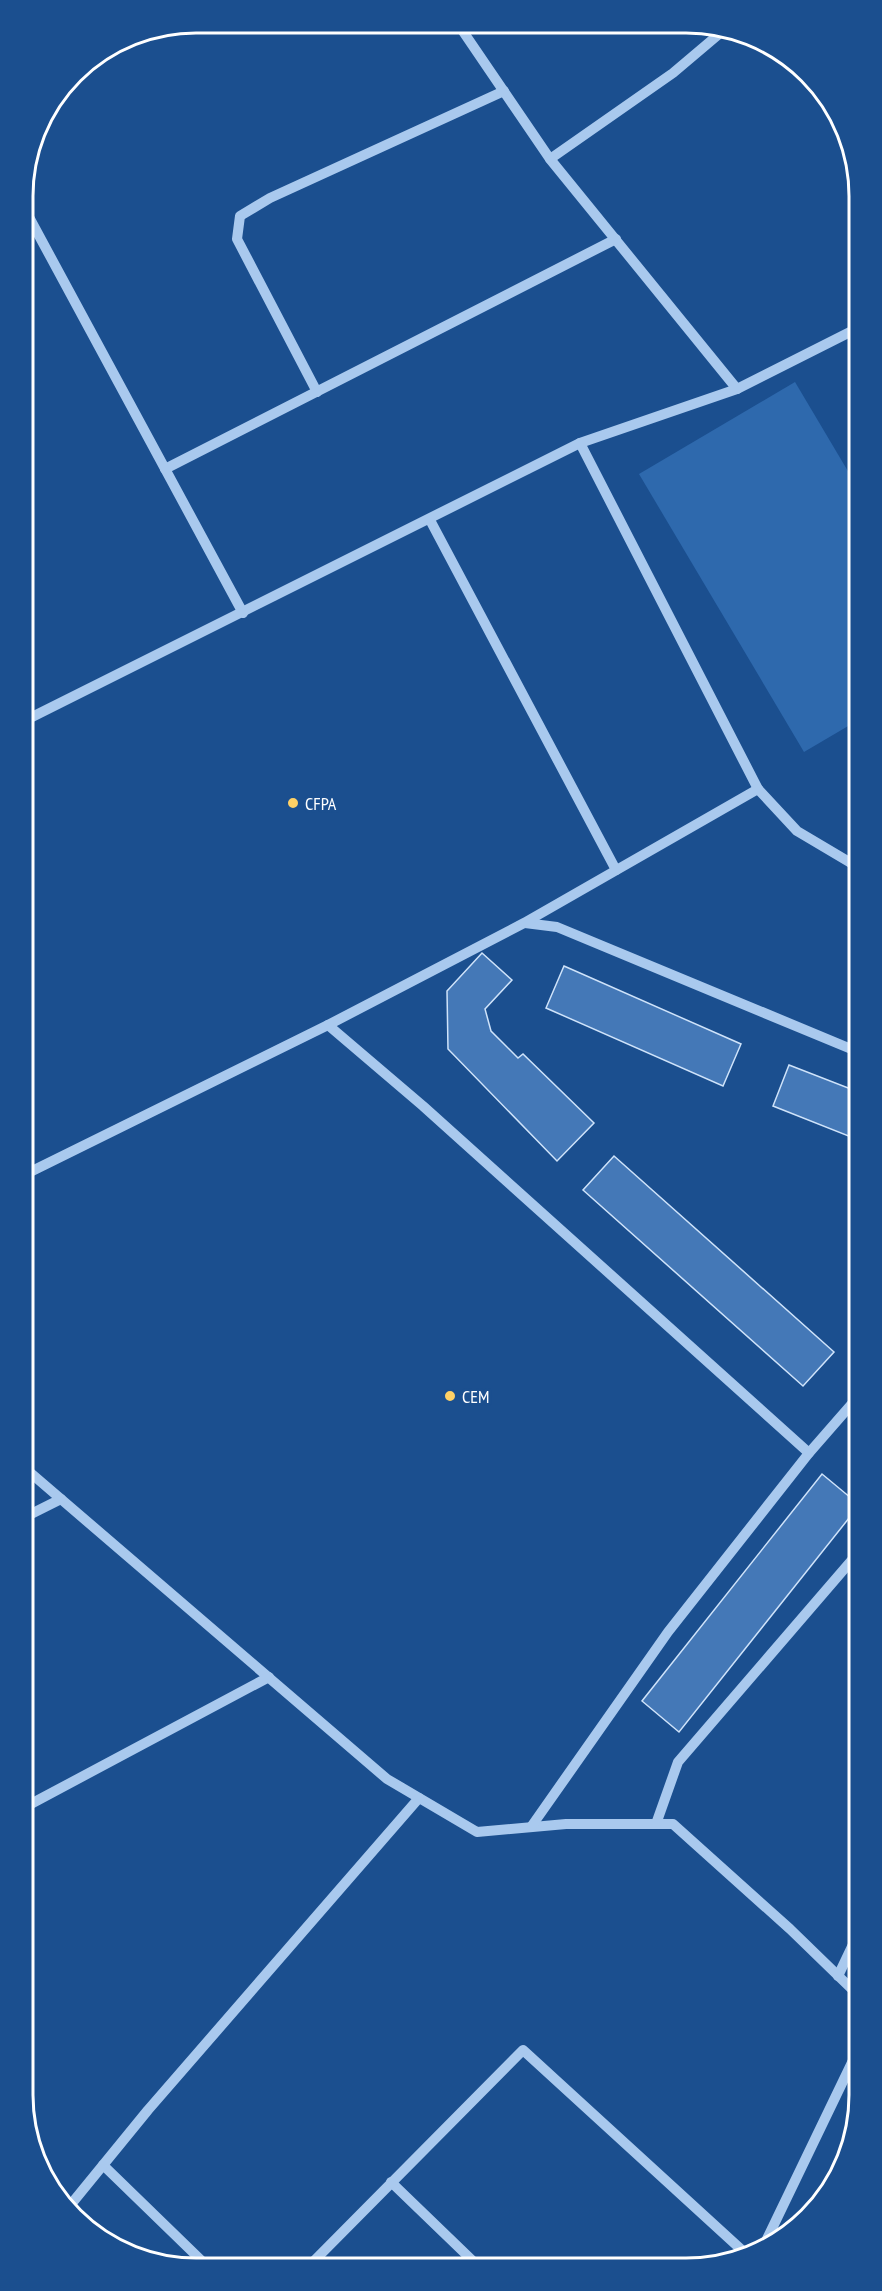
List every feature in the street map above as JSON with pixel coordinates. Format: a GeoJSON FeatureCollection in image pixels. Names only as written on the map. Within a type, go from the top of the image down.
{"type":"FeatureCollection","features":[{"type":"Feature","properties":{"kind":"street"},"geometry":{"type":"LineString","coordinates":[[464,33],[550,159],[737,389]]}},
{"type":"Feature","properties":{"kind":"street"},"geometry":{"type":"LineString","coordinates":[[550,159],[673,73],[717,36]]}},
{"type":"Feature","properties":{"kind":"street"},"geometry":{"type":"LineString","coordinates":[[317,392],[237,239],[240,216],[270,198],[504,91]]}},
{"type":"Feature","properties":{"kind":"street"},"geometry":{"type":"LineString","coordinates":[[33,224],[243,613]]}},
{"type":"Feature","properties":{"kind":"street"},"geometry":{"type":"LineString","coordinates":[[165,468],[616,239]]}},
{"type":"Feature","properties":{"kind":"street"},"geometry":{"type":"LineString","coordinates":[[33,717],[580,443],[737,389],[849,333]]}},
{"type":"Feature","properties":{"kind":"street"},"geometry":{"type":"LineString","coordinates":[[580,443],[758,789],[797,831],[849,862]]}},
{"type":"Feature","properties":{"kind":"street"},"geometry":{"type":"LineString","coordinates":[[430,520],[616,870]]}},
{"type":"Feature","properties":{"kind":"street"},"geometry":{"type":"LineString","coordinates":[[33,1171],[328,1025],[524,923],[758,789]]}},
{"type":"Feature","properties":{"kind":"street"},"geometry":{"type":"LineString","coordinates":[[524,923],[557,927],[849,1048]]}},
{"type":"Feature","properties":{"kind":"street"},"geometry":{"type":"LineString","coordinates":[[328,1025],[423,1106],[808,1454]]}},
{"type":"Feature","properties":{"kind":"street"},"geometry":{"type":"LineString","coordinates":[[531,1827],[668,1632],[808,1454],[849,1407]]}},
{"type":"Feature","properties":{"kind":"street"},"geometry":{"type":"LineString","coordinates":[[33,1475],[387,1779],[477,1832],[566,1824],[673,1824],[790,1929],[849,1986]]}},
{"type":"Feature","properties":{"kind":"street"},"geometry":{"type":"LineString","coordinates":[[33,1513],[61,1499]]}},
{"type":"Feature","properties":{"kind":"street"},"geometry":{"type":"LineString","coordinates":[[656,1824],[678,1762],[849,1563]]}},
{"type":"Feature","properties":{"kind":"street"},"geometry":{"type":"LineString","coordinates":[[33,1803],[269,1677]]}},
{"type":"Feature","properties":{"kind":"street"},"geometry":{"type":"LineString","coordinates":[[74,2201],[148,2110],[418,1797]]}},
{"type":"Feature","properties":{"kind":"street"},"geometry":{"type":"LineString","coordinates":[[838,1976],[849,1953]]}},
{"type":"Feature","properties":{"kind":"street"},"geometry":{"type":"LineString","coordinates":[[317,2258],[523,2050],[740,2248]]}},
{"type":"Feature","properties":{"kind":"street"},"geometry":{"type":"LineString","coordinates":[[769,2234],[849,2069]]}},
{"type":"Feature","properties":{"kind":"street"},"geometry":{"type":"LineString","coordinates":[[104,2165],[199,2258]]}},
{"type":"Feature","properties":{"kind":"street"},"geometry":{"type":"LineString","coordinates":[[391,2182],[470,2258]]}},
{"type":"Feature","properties":{"kind":"shaded area"},"geometry":{"type":"Polygon","coordinates":[[[795,382],[849,473],[849,726],[804,752],[639,474],[795,382]]]}},
{"type":"Feature","properties":{"kind":"building"},"geometry":{"type":"Polygon","coordinates":[[[482,953],[512,980],[485,1009],[491,1031],[518,1058],[523,1054],[594,1123],[557,1161],[448,1049],[447,991],[482,953]]]}},
{"type":"Feature","properties":{"kind":"building"},"geometry":{"type":"Polygon","coordinates":[[[564,966],[741,1044],[723,1086],[546,1008],[564,966]]]}},
{"type":"Feature","properties":{"kind":"building"},"geometry":{"type":"Polygon","coordinates":[[[789,1065],[849,1088],[849,1136],[773,1106],[789,1065]]]}},
{"type":"Feature","properties":{"kind":"building"},"geometry":{"type":"Polygon","coordinates":[[[614,1156],[834,1352],[803,1386],[583,1190],[614,1156]]]}},
{"type":"Feature","properties":{"kind":"building"},"geometry":{"type":"Polygon","coordinates":[[[822,1474],[849,1496],[849,1518],[679,1732],[642,1701],[822,1474]]]}},
{"type":"Feature","properties":{"kind":"place","name":"CFPA"},"geometry":{"type":"Point","coordinates":[293,803]}},
{"type":"Feature","properties":{"kind":"place","name":"CEM"},"geometry":{"type":"Point","coordinates":[450,1396]}}]}
